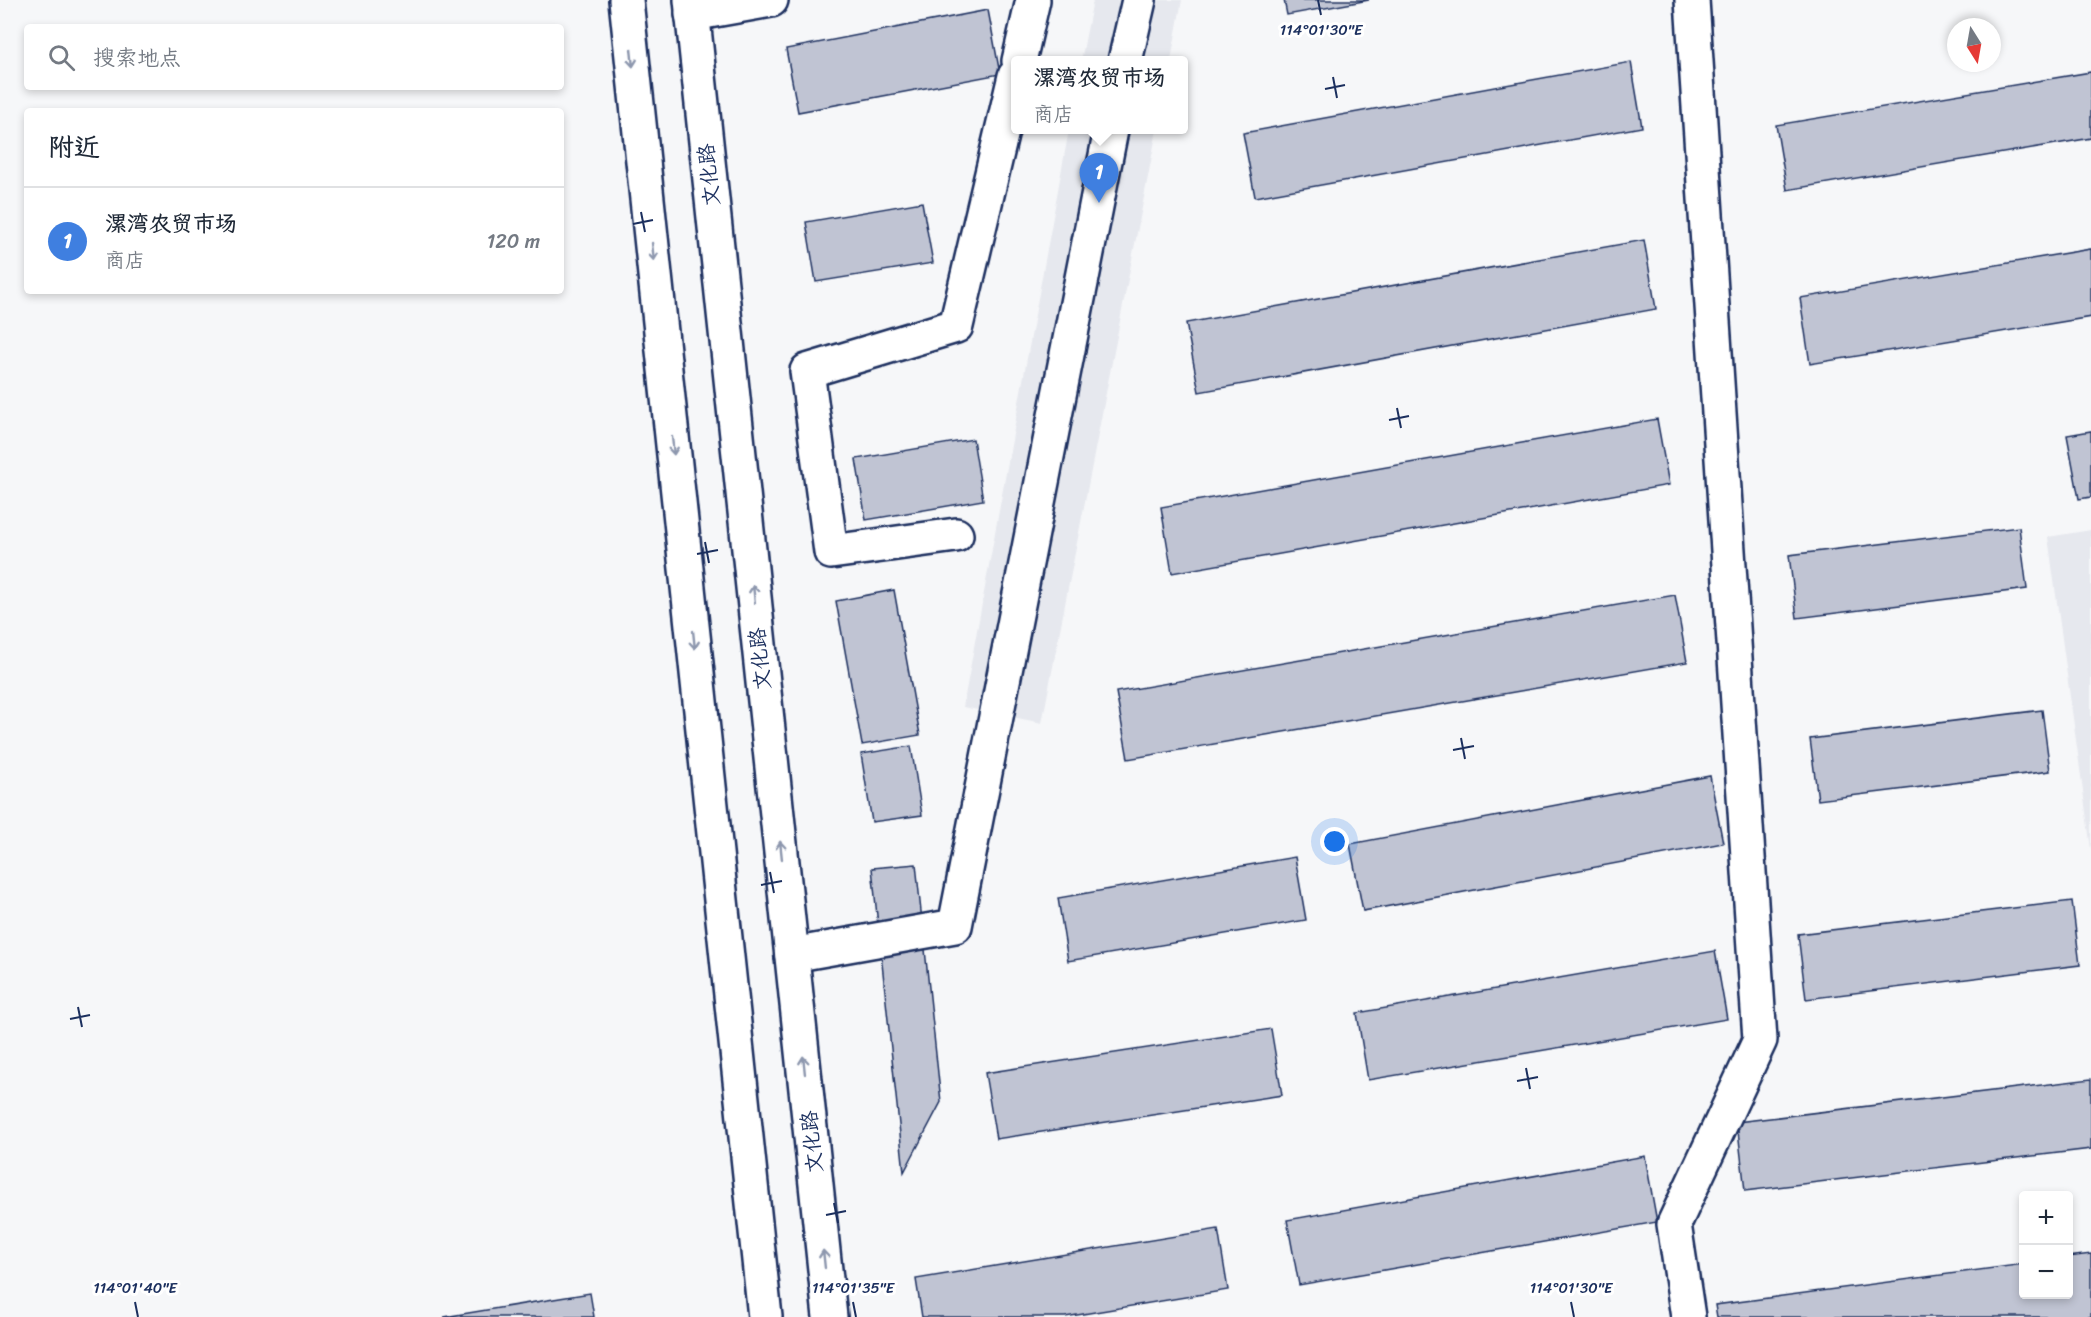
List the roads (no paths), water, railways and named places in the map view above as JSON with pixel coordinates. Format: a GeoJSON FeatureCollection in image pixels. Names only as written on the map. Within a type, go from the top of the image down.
{"type":"FeatureCollection","features":[{"type":"Feature","properties":{"kind":"street"},"geometry":{"type":"LineString","coordinates":[[626,0],[765,1317]]}},
{"type":"Feature","properties":{"kind":"street"},"geometry":{"type":"LineString","coordinates":[[691,7],[771,0]]}},
{"type":"Feature","properties":{"kind":"street"},"geometry":{"type":"LineString","coordinates":[[1020,56],[1033,0]]}},
{"type":"Feature","properties":{"kind":"street"},"geometry":{"type":"LineString","coordinates":[[1126,56],[1139,0]]}},
{"type":"Feature","properties":{"kind":"street"},"geometry":{"type":"LineString","coordinates":[[1688,1317],[1674,1224],[1760,1040],[1692,0]]}},
{"type":"Feature","properties":{"kind":"street","name":"文化路"},"geometry":{"type":"LineString","coordinates":[[691,7],[830,1317]]}},
{"type":"Feature","properties":{"kind":"street"},"geometry":{"type":"LineString","coordinates":[[956,535],[831,552],[807,371],[956,326],[1011,93]]}},
{"type":"Feature","properties":{"kind":"street"},"geometry":{"type":"LineString","coordinates":[[792,955],[955,926],[1110,134]]}},
{"type":"Feature","properties":{"kind":"place","name":"漯湾农贸市场"},"geometry":{"type":"Point","coordinates":[1099,203]}}]}
